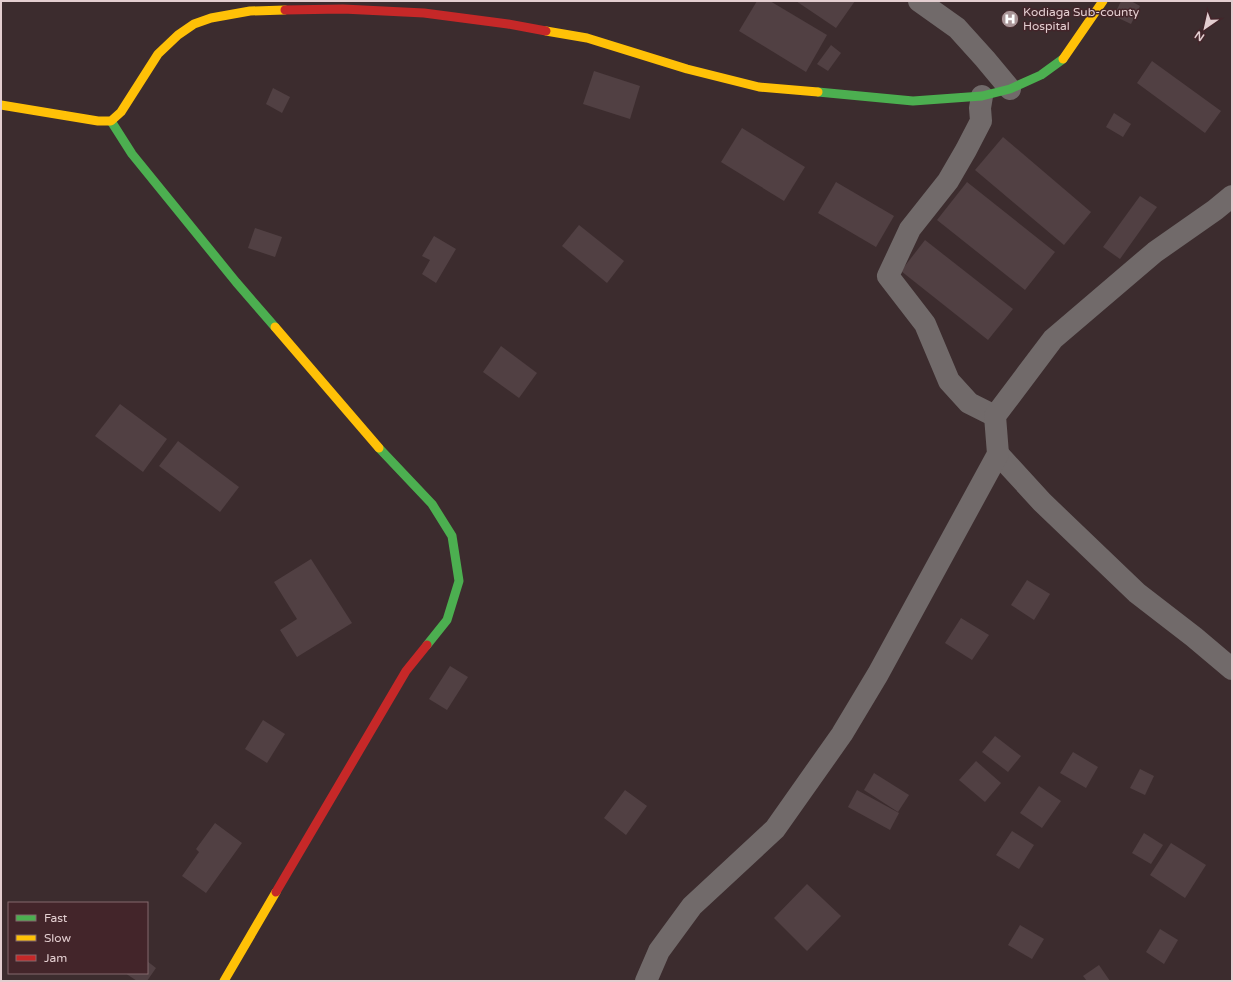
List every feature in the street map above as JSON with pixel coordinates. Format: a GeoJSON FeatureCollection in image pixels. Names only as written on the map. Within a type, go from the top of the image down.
{"type":"FeatureCollection","features":[{"type":"Feature","properties":{"kind":"street"},"geometry":{"type":"LineString","coordinates":[[919,1],[957,28],[1010,89]]}},
{"type":"Feature","properties":{"kind":"street"},"geometry":{"type":"LineString","coordinates":[[1,105],[98,121],[111,121],[121,112],[158,54],[178,35],[194,24],[211,18],[250,11],[343,9],[424,13],[508,24],[588,38],[687,69],[759,87],[913,101],[982,96],[1010,89],[1041,75],[1063,59],[1102,1]]}},
{"type":"Feature","properties":{"kind":"street"},"geometry":{"type":"LineString","coordinates":[[982,96],[980,108],[981,121],[966,150],[948,181],[910,229],[888,276],[925,324],[949,381],[969,403],[995,416]]}},
{"type":"Feature","properties":{"kind":"street"},"geometry":{"type":"LineString","coordinates":[[111,121],[132,154],[236,282],[382,452],[432,504],[452,536],[459,581],[447,620],[406,671],[224,981]]}},
{"type":"Feature","properties":{"kind":"street"},"geometry":{"type":"LineString","coordinates":[[646,981],[659,951],[692,906],[774,829],[842,734],[878,674],[998,454],[995,416],[1053,339],[1155,252],[1215,210],[1232,196]]}},
{"type":"Feature","properties":{"kind":"street"},"geometry":{"type":"LineString","coordinates":[[998,454],[1042,502],[1137,593],[1232,669]]}},
{"type":"Feature","properties":{"kind":"building"},"geometry":{"type":"Polygon","coordinates":[[[757,1],[770,1],[827,35],[806,72],[739,31],[757,1]]]}},
{"type":"Feature","properties":{"kind":"building"},"geometry":{"type":"Polygon","coordinates":[[[796,1],[855,1],[836,28],[796,1]]]}},
{"type":"Feature","properties":{"kind":"building"},"geometry":{"type":"Polygon","coordinates":[[[1121,1],[1131,1],[1140,6],[1131,24],[1114,16],[1121,1]]]}},
{"type":"Feature","properties":{"kind":"building"},"geometry":{"type":"Polygon","coordinates":[[[831,45],[841,53],[828,71],[817,64],[831,45]]]}},
{"type":"Feature","properties":{"kind":"building"},"geometry":{"type":"Polygon","coordinates":[[[1152,61],[1221,111],[1205,133],[1137,83],[1152,61]]]}},
{"type":"Feature","properties":{"kind":"building"},"geometry":{"type":"Polygon","coordinates":[[[594,71],[640,86],[630,119],[583,104],[594,71]]]}},
{"type":"Feature","properties":{"kind":"building"},"geometry":{"type":"Polygon","coordinates":[[[273,88],[290,97],[282,113],[266,104],[273,88]]]}},
{"type":"Feature","properties":{"kind":"building"},"geometry":{"type":"Polygon","coordinates":[[[1114,113],[1131,124],[1123,137],[1106,127],[1114,113]]]}},
{"type":"Feature","properties":{"kind":"building"},"geometry":{"type":"Polygon","coordinates":[[[742,128],[805,167],[784,201],[721,162],[742,128]]]}},
{"type":"Feature","properties":{"kind":"building"},"geometry":{"type":"Polygon","coordinates":[[[1003,137],[1091,212],[1064,245],[975,170],[1003,137]]]}},
{"type":"Feature","properties":{"kind":"building"},"geometry":{"type":"Polygon","coordinates":[[[836,182],[894,216],[876,247],[818,213],[836,182]]]}},
{"type":"Feature","properties":{"kind":"building"},"geometry":{"type":"Polygon","coordinates":[[[967,182],[1055,252],[1025,290],[937,220],[967,182]]]}},
{"type":"Feature","properties":{"kind":"building"},"geometry":{"type":"Polygon","coordinates":[[[1140,196],[1157,207],[1120,259],[1103,247],[1140,196]]]}},
{"type":"Feature","properties":{"kind":"building"},"geometry":{"type":"Polygon","coordinates":[[[579,225],[624,261],[607,283],[562,246],[579,225]]]}},
{"type":"Feature","properties":{"kind":"building"},"geometry":{"type":"Polygon","coordinates":[[[255,228],[282,237],[275,257],[248,248],[255,228]]]}},
{"type":"Feature","properties":{"kind":"building"},"geometry":{"type":"Polygon","coordinates":[[[434,236],[456,249],[436,283],[422,274],[430,260],[422,256],[434,236]]]}},
{"type":"Feature","properties":{"kind":"building"},"geometry":{"type":"Polygon","coordinates":[[[925,240],[1013,309],[988,340],[901,271],[925,240]]]}},
{"type":"Feature","properties":{"kind":"building"},"geometry":{"type":"Polygon","coordinates":[[[501,346],[537,373],[519,398],[483,372],[501,346]]]}},
{"type":"Feature","properties":{"kind":"building"},"geometry":{"type":"Polygon","coordinates":[[[120,404],[167,439],[143,472],[95,436],[120,404]]]}},
{"type":"Feature","properties":{"kind":"building"},"geometry":{"type":"Polygon","coordinates":[[[178,441],[239,487],[220,512],[159,466],[178,441]]]}},
{"type":"Feature","properties":{"kind":"building"},"geometry":{"type":"Polygon","coordinates":[[[311,559],[352,623],[297,657],[280,630],[297,619],[274,582],[311,559]]]}},
{"type":"Feature","properties":{"kind":"building"},"geometry":{"type":"Polygon","coordinates":[[[1027,580],[1050,594],[1034,620],[1011,605],[1027,580]]]}},
{"type":"Feature","properties":{"kind":"building"},"geometry":{"type":"Polygon","coordinates":[[[961,618],[989,635],[972,660],[945,643],[961,618]]]}},
{"type":"Feature","properties":{"kind":"building"},"geometry":{"type":"Polygon","coordinates":[[[450,666],[468,677],[447,710],[429,699],[450,666]]]}},
{"type":"Feature","properties":{"kind":"building"},"geometry":{"type":"Polygon","coordinates":[[[263,720],[285,734],[267,763],[245,749],[263,720]]]}},
{"type":"Feature","properties":{"kind":"building"},"geometry":{"type":"Polygon","coordinates":[[[995,736],[1021,756],[1008,772],[982,752],[995,736]]]}},
{"type":"Feature","properties":{"kind":"building"},"geometry":{"type":"Polygon","coordinates":[[[1073,752],[1098,767],[1086,788],[1060,773],[1073,752]]]}},
{"type":"Feature","properties":{"kind":"building"},"geometry":{"type":"Polygon","coordinates":[[[976,761],[1001,783],[985,802],[959,780],[976,761]]]}},
{"type":"Feature","properties":{"kind":"building"},"geometry":{"type":"Polygon","coordinates":[[[1140,769],[1154,776],[1145,795],[1130,788],[1140,769]]]}},
{"type":"Feature","properties":{"kind":"building"},"geometry":{"type":"Polygon","coordinates":[[[874,773],[909,795],[898,812],[864,790],[874,773]]]}},
{"type":"Feature","properties":{"kind":"building"},"geometry":{"type":"Polygon","coordinates":[[[1039,786],[1061,801],[1042,828],[1020,813],[1039,786]]]}},
{"type":"Feature","properties":{"kind":"building"},"geometry":{"type":"Polygon","coordinates":[[[625,790],[647,806],[626,835],[604,818],[625,790]]]}},
{"type":"Feature","properties":{"kind":"building"},"geometry":{"type":"Polygon","coordinates":[[[857,790],[899,813],[890,830],[848,807],[857,790]]]}},
{"type":"Feature","properties":{"kind":"building"},"geometry":{"type":"Polygon","coordinates":[[[215,823],[242,843],[206,893],[182,876],[199,852],[196,849],[215,823]]]}},
{"type":"Feature","properties":{"kind":"building"},"geometry":{"type":"Polygon","coordinates":[[[1012,831],[1034,845],[1019,869],[996,855],[1012,831]]]}},
{"type":"Feature","properties":{"kind":"building"},"geometry":{"type":"Polygon","coordinates":[[[1144,833],[1163,845],[1151,864],[1132,853],[1144,833]]]}},
{"type":"Feature","properties":{"kind":"building"},"geometry":{"type":"Polygon","coordinates":[[[1171,843],[1206,865],[1185,898],[1150,875],[1171,843]]]}},
{"type":"Feature","properties":{"kind":"building"},"geometry":{"type":"Polygon","coordinates":[[[807,884],[841,916],[807,951],[774,918],[807,884]]]}},
{"type":"Feature","properties":{"kind":"building"},"geometry":{"type":"Polygon","coordinates":[[[1020,925],[1044,939],[1032,959],[1008,945],[1020,925]]]}},
{"type":"Feature","properties":{"kind":"building"},"geometry":{"type":"Polygon","coordinates":[[[1160,929],[1178,940],[1164,964],[1146,952],[1160,929]]]}},
{"type":"Feature","properties":{"kind":"building"},"geometry":{"type":"Polygon","coordinates":[[[148,962],[156,968],[147,981],[137,981],[126,974],[148,974],[148,962]]]}},
{"type":"Feature","properties":{"kind":"building"},"geometry":{"type":"Polygon","coordinates":[[[1099,965],[1110,981],[1087,981],[1083,976],[1099,965]]]}},
{"type":"Feature","properties":{"kind":"traffic: fast"},"geometry":{"type":"LineString","coordinates":[[818,92],[913,101],[982,96],[1010,89],[1041,75],[1063,59]]}},
{"type":"Feature","properties":{"kind":"traffic: fast"},"geometry":{"type":"LineString","coordinates":[[111,121],[132,154],[236,282],[275,327]]}},
{"type":"Feature","properties":{"kind":"traffic: fast"},"geometry":{"type":"LineString","coordinates":[[379,448],[432,504],[452,536],[459,581],[447,620],[427,645]]}},
{"type":"Feature","properties":{"kind":"traffic: slow"},"geometry":{"type":"LineString","coordinates":[[1063,59],[1103,1]]}},
{"type":"Feature","properties":{"kind":"traffic: slow"},"geometry":{"type":"LineString","coordinates":[[1,105],[98,121],[111,121],[121,112],[158,54],[178,35],[194,24],[211,18],[250,11],[285,10]]}},
{"type":"Feature","properties":{"kind":"traffic: slow"},"geometry":{"type":"LineString","coordinates":[[546,31],[587,38],[687,69],[759,87],[818,92]]}},
{"type":"Feature","properties":{"kind":"traffic: slow"},"geometry":{"type":"LineString","coordinates":[[275,327],[379,448]]}},
{"type":"Feature","properties":{"kind":"traffic: slow"},"geometry":{"type":"LineString","coordinates":[[224,981],[276,892]]}},
{"type":"Feature","properties":{"kind":"traffic: jam"},"geometry":{"type":"LineString","coordinates":[[285,10],[343,9],[424,13],[508,24],[546,31]]}},
{"type":"Feature","properties":{"kind":"traffic: jam"},"geometry":{"type":"LineString","coordinates":[[276,892],[406,671],[427,645]]}},
{"type":"Feature","properties":{"kind":"place","name":"Kodiaga Sub-county Hospital"},"geometry":{"type":"Point","coordinates":[1010,19]}}]}
